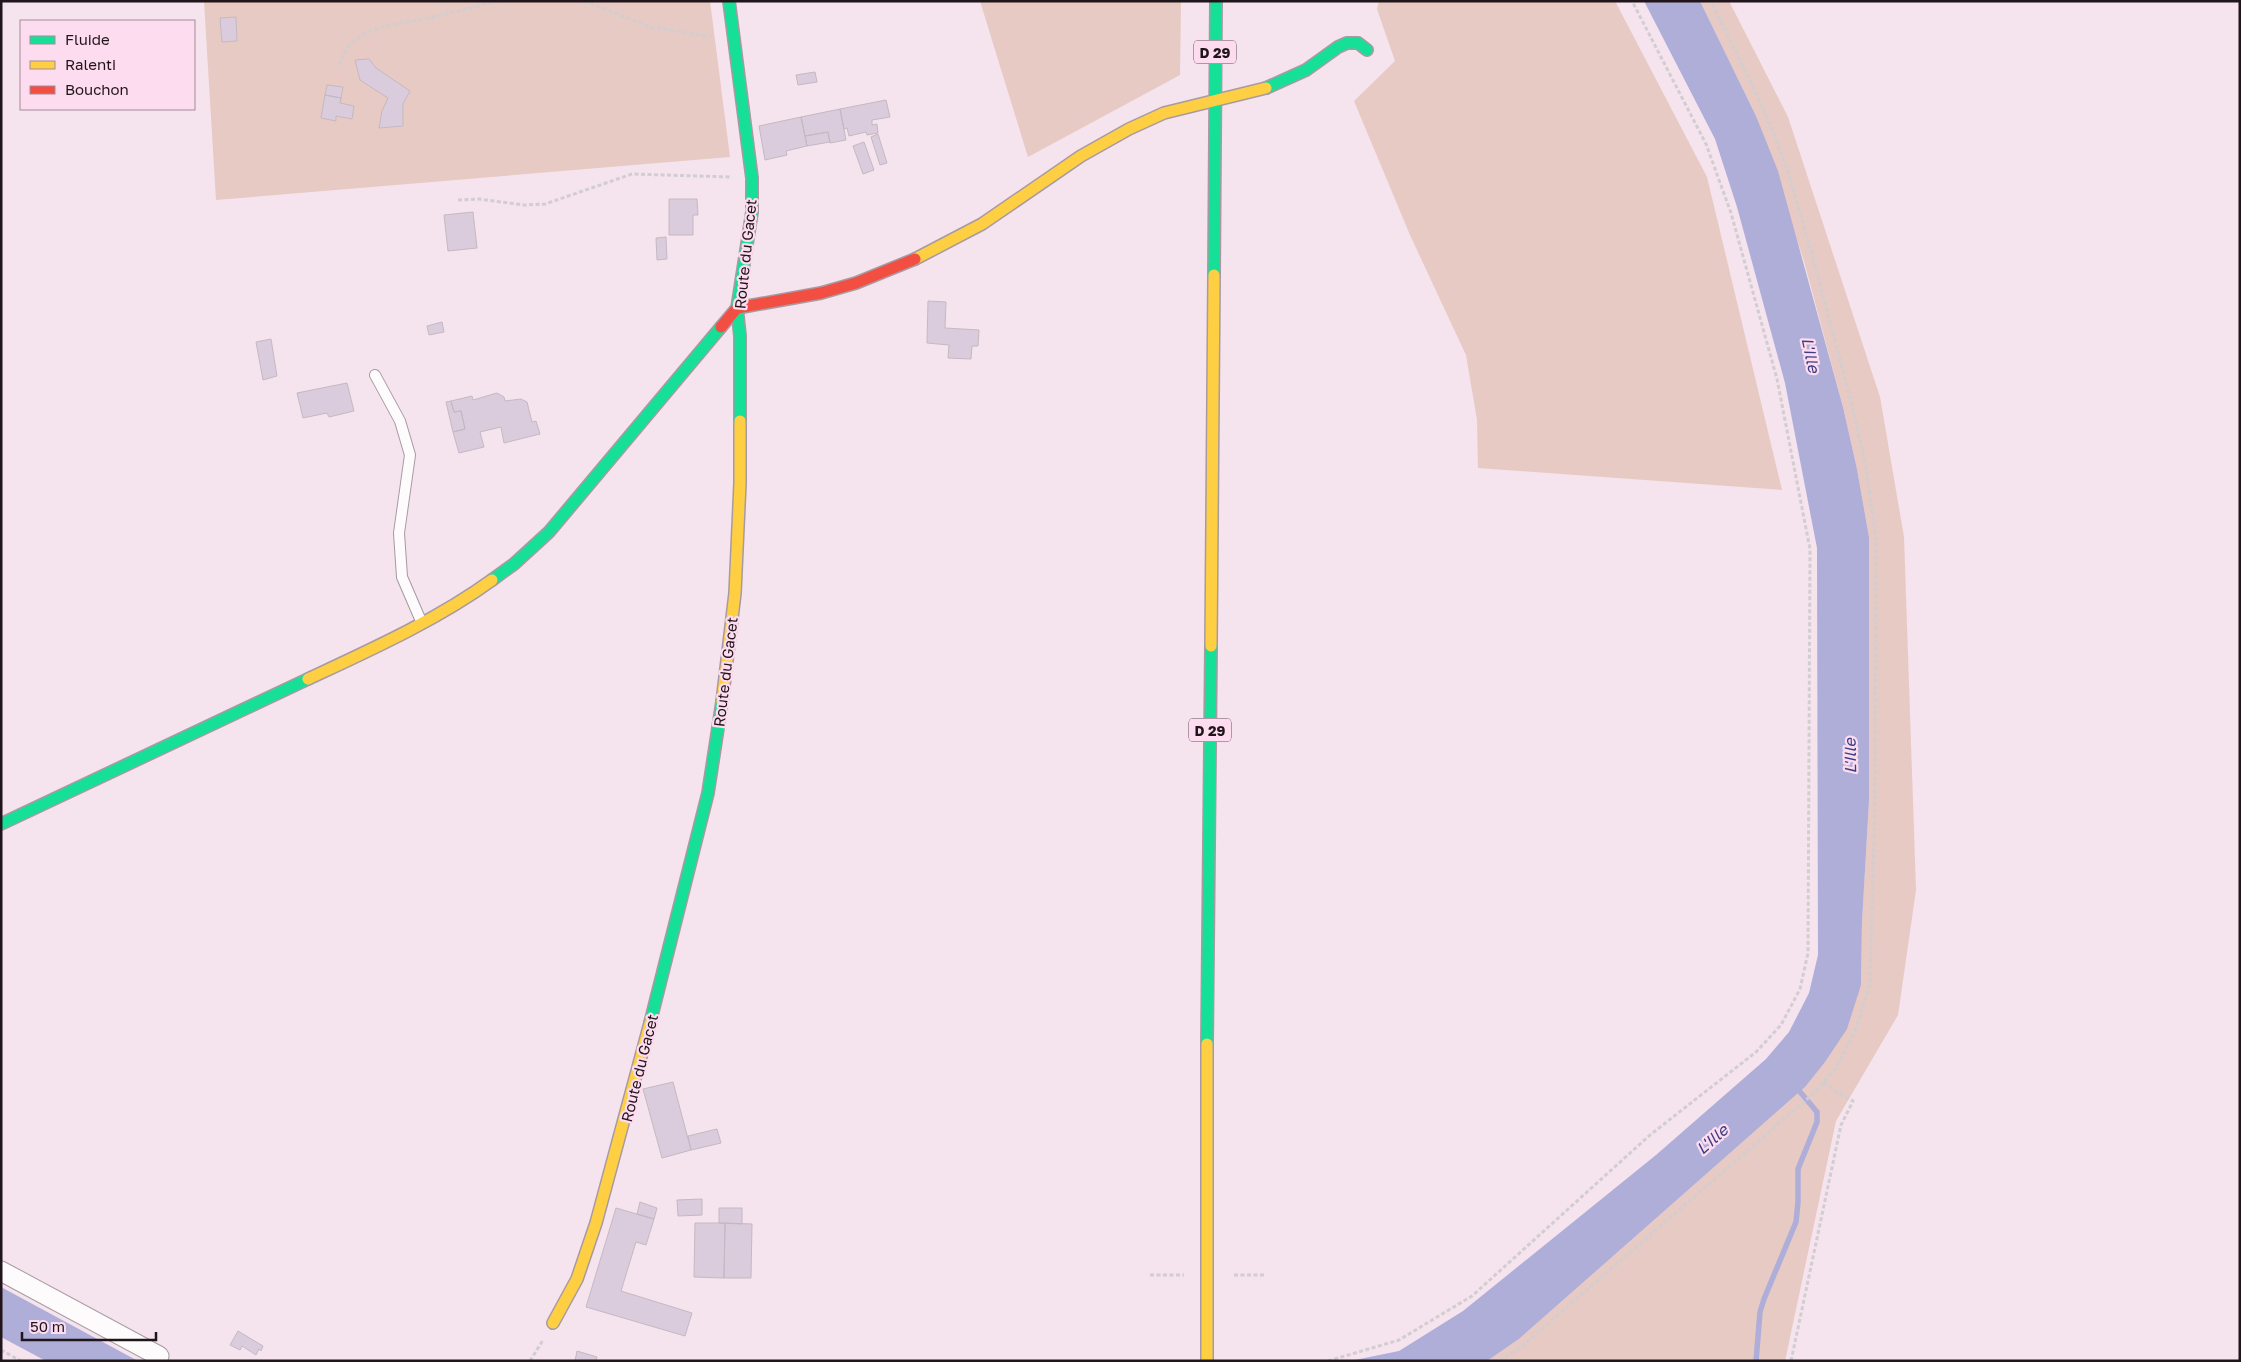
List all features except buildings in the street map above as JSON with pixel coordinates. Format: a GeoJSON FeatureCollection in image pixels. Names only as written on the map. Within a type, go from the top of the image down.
{"type":"FeatureCollection","features":[{"type":"Feature","properties":{"kind":"street","name":"Route du Gacet"},"geometry":{"type":"LineString","coordinates":[[554,1322],[576,1279],[599,1213],[682,902],[708,793],[720,720],[735,593],[740,483],[740,336],[737,308],[752,212],[752,178],[729,1]]}},
{"type":"Feature","properties":{"kind":"street","name":"D 29"},"geometry":{"type":"LineString","coordinates":[[1207,1359],[1216,1]]}},
{"type":"Feature","properties":{"kind":"street"},"geometry":{"type":"LineString","coordinates":[[1,824],[334,667],[474,593],[514,564],[549,532],[715,331],[737,308],[821,293],[856,282],[915,259],[982,224],[1081,156],[1129,129],[1164,113],[1268,88],[1306,70],[1338,47],[1347,43],[1358,43],[1367,50]]}},
{"type":"Feature","properties":{"kind":"street"},"geometry":{"type":"LineString","coordinates":[[1,1271],[162,1359]]}},
{"type":"Feature","properties":{"kind":"lane"},"geometry":{"type":"LineString","coordinates":[[375,375],[400,421],[410,455],[399,533],[402,577],[422,622]]}},
{"type":"Feature","properties":{"kind":"path"},"geometry":{"type":"LineString","coordinates":[[339,65],[343,52],[360,36],[385,24],[427,18],[497,1]]}},
{"type":"Feature","properties":{"kind":"path"},"geometry":{"type":"LineString","coordinates":[[584,1],[650,27],[734,40]]}},
{"type":"Feature","properties":{"kind":"path"},"geometry":{"type":"LineString","coordinates":[[1328,1361],[1399,1340],[1472,1296],[1650,1135],[1756,1052],[1781,1025],[1800,988],[1808,953],[1810,549],[1777,379],[1732,213],[1706,144],[1632,1]]}},
{"type":"Feature","properties":{"kind":"path"},"geometry":{"type":"LineString","coordinates":[[1500,1361],[1522,1346],[1799,1108],[1814,1093],[1836,1068],[1855,1031],[1870,984],[1875,791],[1876,540],[1866,467],[1852,405],[1787,168],[1765,112],[1711,1]]}},
{"type":"Feature","properties":{"kind":"path"},"geometry":{"type":"LineString","coordinates":[[458,200],[479,199],[524,205],[545,204],[632,174],[752,178]]}},
{"type":"Feature","properties":{"kind":"path"},"geometry":{"type":"LineString","coordinates":[[1791,1361],[1841,1124],[1853,1101],[1836,1092],[1824,1082]]}},
{"type":"Feature","properties":{"kind":"path"},"geometry":{"type":"LineString","coordinates":[[1150,1275],[1184,1275]]}},
{"type":"Feature","properties":{"kind":"path"},"geometry":{"type":"LineString","coordinates":[[1234,1275],[1266,1275]]}},
{"type":"Feature","properties":{"kind":"path"},"geometry":{"type":"LineString","coordinates":[[1,1350],[21,1361]]}},
{"type":"Feature","properties":{"kind":"shaded area"},"geometry":{"type":"Polygon","coordinates":[[[204,1],[710,1],[730,157],[216,200],[204,1]]]}},
{"type":"Feature","properties":{"kind":"shaded area"},"geometry":{"type":"Polygon","coordinates":[[[980,1],[1181,1],[1180,75],[1028,157],[980,1]]]}},
{"type":"Feature","properties":{"kind":"shaded area"},"geometry":{"type":"Polygon","coordinates":[[[1379,1],[1615,1],[1707,177],[1782,490],[1478,468],[1477,420],[1466,355],[1410,235],[1354,101],[1395,61],[1377,9],[1379,1]]]}},
{"type":"Feature","properties":{"kind":"shaded area"},"geometry":{"type":"Polygon","coordinates":[[[1700,1],[1729,1],[1788,117],[1880,397],[1904,537],[1916,890],[1898,1015],[1836,1121],[1785,1361],[1487,1361],[1519,1339],[1805,1087],[1861,985],[1862,922],[1869,801],[1869,537],[1857,469],[1843,407],[1804,261],[1756,116],[1700,1]]]}},
{"type":"Feature","properties":{"kind":"water","name":"L'Ille"},"geometry":{"type":"Polygon","coordinates":[[[1644,1],[1700,1],[1756,116],[1778,171],[1843,407],[1857,469],[1869,537],[1869,801],[1862,922],[1861,985],[1847,1029],[1825,1062],[1805,1087],[1519,1339],[1487,1361],[1350,1361],[1399,1351],[1463,1311],[1656,1155],[1766,1059],[1789,1032],[1809,993],[1818,955],[1817,548],[1785,383],[1737,207],[1715,139],[1644,1]]]}},
{"type":"Feature","properties":{"kind":"water"},"geometry":{"type":"Polygon","coordinates":[[[1,1287],[138,1361],[46,1361],[1,1337],[1,1287]]]}},
{"type":"Feature","properties":{"kind":"waterway"},"geometry":{"type":"LineString","coordinates":[[1756,1361],[1760,1312],[1796,1222],[1798,1169],[1817,1122],[1817,1112],[1796,1087]]}},
{"type":"Feature","properties":{"kind":"traffic: fast"},"geometry":{"type":"LineString","coordinates":[[729,1],[752,178],[752,212],[737,308],[740,336],[740,421]]}},
{"type":"Feature","properties":{"kind":"traffic: fast"},"geometry":{"type":"LineString","coordinates":[[1214,275],[1216,1]]}},
{"type":"Feature","properties":{"kind":"traffic: fast"},"geometry":{"type":"LineString","coordinates":[[1266,88],[1306,70],[1338,47],[1347,43],[1358,43],[1367,50]]}},
{"type":"Feature","properties":{"kind":"traffic: fast"},"geometry":{"type":"LineString","coordinates":[[492,580],[514,564],[549,532],[721,327]]}},
{"type":"Feature","properties":{"kind":"traffic: fast"},"geometry":{"type":"LineString","coordinates":[[1207,1044],[1211,646]]}},
{"type":"Feature","properties":{"kind":"traffic: fast"},"geometry":{"type":"LineString","coordinates":[[1,824],[308,679]]}},
{"type":"Feature","properties":{"kind":"traffic: fast"},"geometry":{"type":"LineString","coordinates":[[650,1023],[708,793],[722,702]]}},
{"type":"Feature","properties":{"kind":"traffic: slow"},"geometry":{"type":"LineString","coordinates":[[915,259],[982,224],[1081,156],[1129,129],[1164,113],[1266,88]]}},
{"type":"Feature","properties":{"kind":"traffic: slow"},"geometry":{"type":"LineString","coordinates":[[1211,646],[1214,275]]}},
{"type":"Feature","properties":{"kind":"traffic: slow"},"geometry":{"type":"LineString","coordinates":[[722,702],[735,593],[740,483],[740,421]]}},
{"type":"Feature","properties":{"kind":"traffic: slow"},"geometry":{"type":"LineString","coordinates":[[308,679],[426,621],[471,595],[492,580]]}},
{"type":"Feature","properties":{"kind":"traffic: slow"},"geometry":{"type":"LineString","coordinates":[[553,1323],[577,1279],[596,1223],[650,1023]]}},
{"type":"Feature","properties":{"kind":"traffic: slow"},"geometry":{"type":"LineString","coordinates":[[1207,1044],[1207,1361]]}},
{"type":"Feature","properties":{"kind":"traffic: jam"},"geometry":{"type":"LineString","coordinates":[[721,327],[737,308],[821,293],[856,283],[915,259]]}}]}
